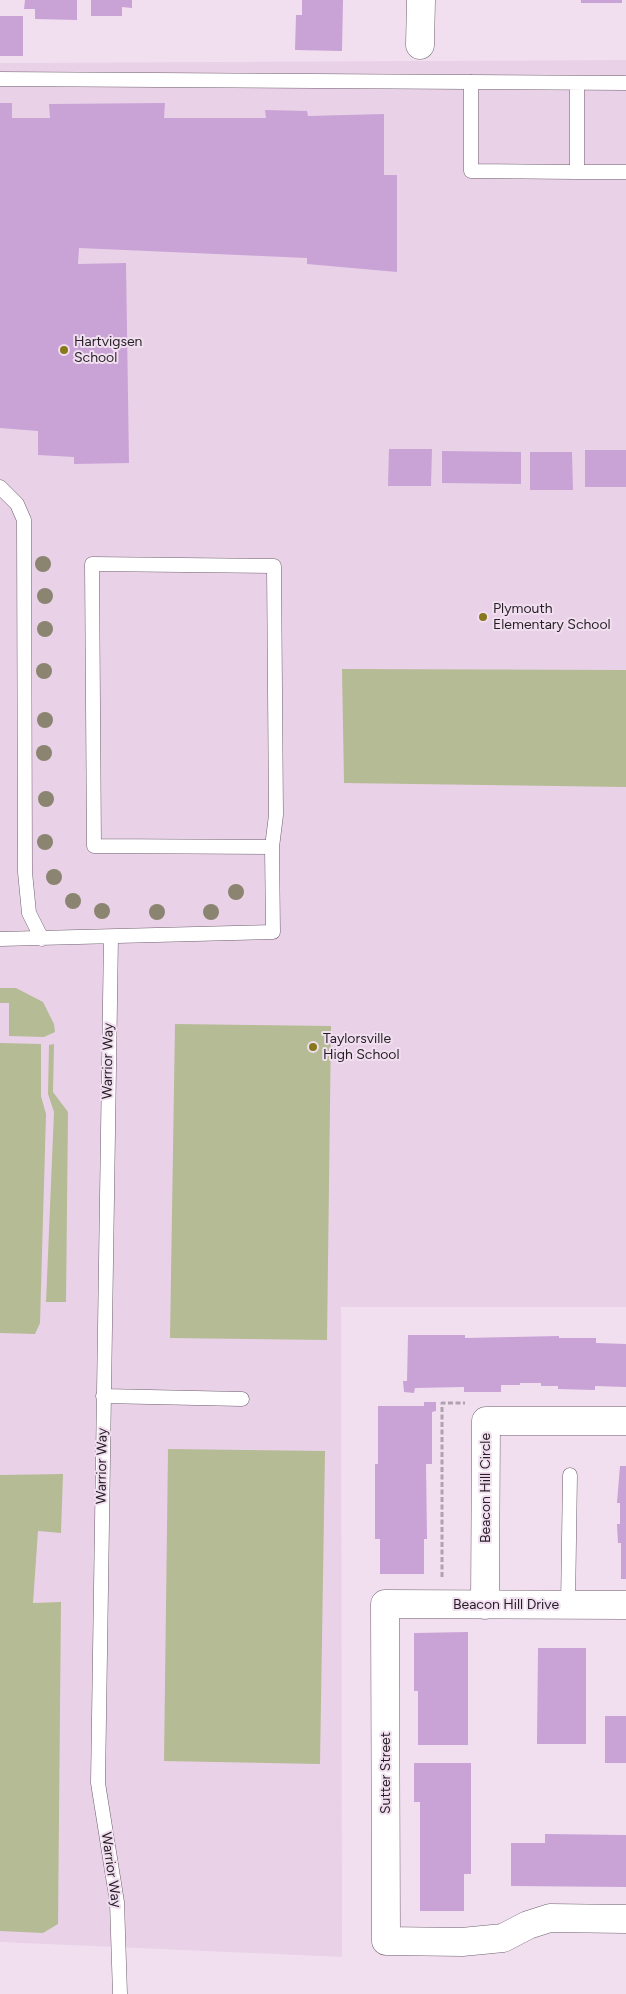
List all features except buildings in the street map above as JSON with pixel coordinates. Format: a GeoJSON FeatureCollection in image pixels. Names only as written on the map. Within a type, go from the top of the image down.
{"type":"FeatureCollection","features":[{"type":"Feature","properties":{"kind":"street"},"geometry":{"type":"LineString","coordinates":[[420,0],[420,45]]}},
{"type":"Feature","properties":{"kind":"street","name":"Beacon Hill Circle"},"geometry":{"type":"LineString","coordinates":[[485,1605],[486,1421],[626,1421]]}},
{"type":"Feature","properties":{"kind":"street","name":"Beacon Hill Drive"},"geometry":{"type":"LineString","coordinates":[[385,1604],[626,1605]]}},
{"type":"Feature","properties":{"kind":"street","name":"Sutter Street"},"geometry":{"type":"LineString","coordinates":[[385,1604],[386,1942],[462,1942],[503,1938],[528,1925],[550,1918],[626,1918]]}},
{"type":"Feature","properties":{"kind":"lane"},"geometry":{"type":"LineString","coordinates":[[0,79],[626,83]]}},
{"type":"Feature","properties":{"kind":"lane"},"geometry":{"type":"LineString","coordinates":[[471,82],[471,171],[626,172]]}},
{"type":"Feature","properties":{"kind":"lane"},"geometry":{"type":"LineString","coordinates":[[577,83],[577,172]]}},
{"type":"Feature","properties":{"kind":"lane"},"geometry":{"type":"LineString","coordinates":[[0,487],[18,504],[24,520],[25,872],[29,913],[42,939]]}},
{"type":"Feature","properties":{"kind":"lane"},"geometry":{"type":"LineString","coordinates":[[0,939],[273,932],[272,847],[276,815],[274,566],[92,564],[94,846],[272,847]]}},
{"type":"Feature","properties":{"kind":"lane","name":"Warrior Way"},"geometry":{"type":"LineString","coordinates":[[110,937],[98,1783],[117,1902],[120,1994]]}},
{"type":"Feature","properties":{"kind":"lane"},"geometry":{"type":"LineString","coordinates":[[103,1396],[242,1399]]}},
{"type":"Feature","properties":{"kind":"lane"},"geometry":{"type":"LineString","coordinates":[[568,1605],[570,1475]]}},
{"type":"Feature","properties":{"kind":"shaded area","name":"Taylorsville High School"},"geometry":{"type":"Polygon","coordinates":[[[626,60],[626,1307],[341,1307],[342,1957],[0,1942],[0,63],[626,60]]]}},
{"type":"Feature","properties":{"kind":"green space"},"geometry":{"type":"Polygon","coordinates":[[[342,669],[626,670],[626,787],[344,783],[342,669]]]}},
{"type":"Feature","properties":{"kind":"green space"},"geometry":{"type":"Polygon","coordinates":[[[0,988],[16,988],[43,1002],[54,1024],[55,1032],[44,1037],[9,1036],[9,1003],[0,1003],[0,988]]]}},
{"type":"Feature","properties":{"kind":"green space"},"geometry":{"type":"Polygon","coordinates":[[[175,1024],[331,1026],[327,1340],[170,1338],[175,1024]]]}},
{"type":"Feature","properties":{"kind":"green space"},"geometry":{"type":"Polygon","coordinates":[[[0,1043],[41,1044],[41,1096],[46,1114],[40,1323],[35,1334],[0,1333],[0,1043]]]}},
{"type":"Feature","properties":{"kind":"green space"},"geometry":{"type":"Polygon","coordinates":[[[54,1044],[53,1092],[68,1112],[66,1302],[46,1302],[54,1112],[48,1094],[49,1045],[54,1044]]]}},
{"type":"Feature","properties":{"kind":"green space"},"geometry":{"type":"Polygon","coordinates":[[[168,1449],[325,1451],[320,1764],[164,1761],[168,1449]]]}},
{"type":"Feature","properties":{"kind":"green space"},"geometry":{"type":"Polygon","coordinates":[[[63,1474],[61,1533],[38,1531],[33,1603],[61,1602],[58,1924],[43,1933],[0,1931],[0,1475],[63,1474]]]}},
{"type":"Feature","properties":{"kind":"place","name":"Hartvigsen School"},"geometry":{"type":"Point","coordinates":[64,350]}},
{"type":"Feature","properties":{"kind":"place","name":"Plymouth Elementary School"},"geometry":{"type":"Point","coordinates":[483,617]}},
{"type":"Feature","properties":{"kind":"place","name":"Taylorsville High School"},"geometry":{"type":"Point","coordinates":[313,1047]}}]}
